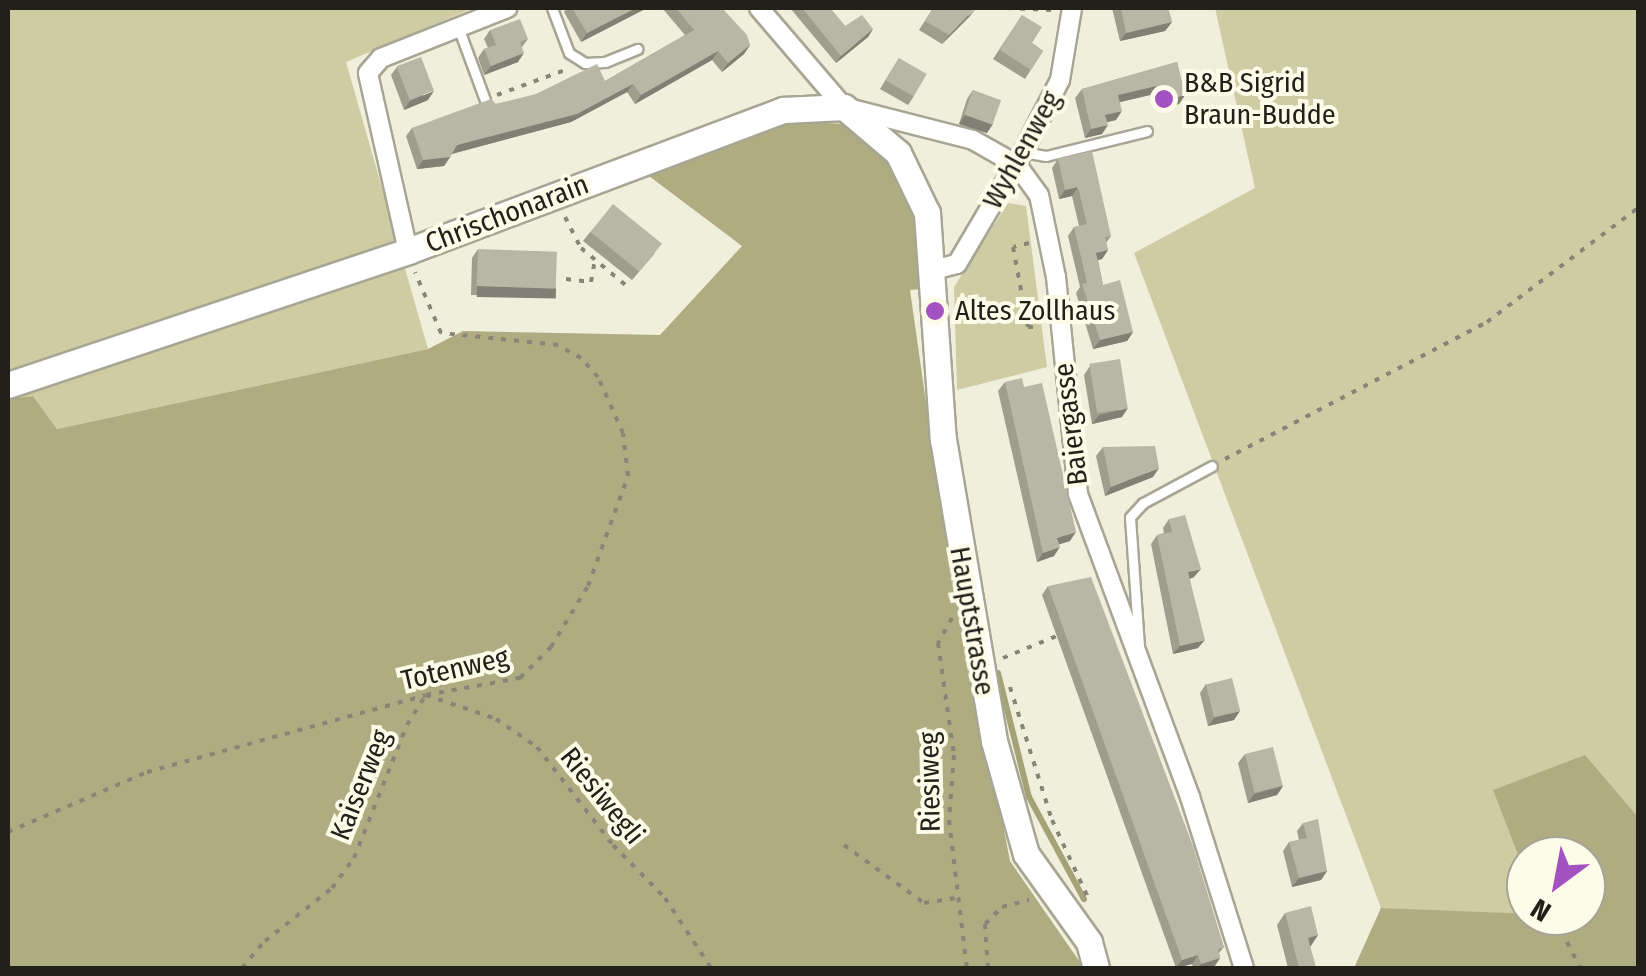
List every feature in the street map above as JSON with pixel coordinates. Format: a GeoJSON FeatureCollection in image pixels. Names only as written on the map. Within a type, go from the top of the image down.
{"type":"FeatureCollection","features":[{"type":"Feature","properties":{"kind":"street"},"geometry":{"type":"LineString","coordinates":[[408,251],[368,73],[381,58],[507,8]]}},
{"type":"Feature","properties":{"kind":"street"},"geometry":{"type":"LineString","coordinates":[[760,8],[844,106],[898,153],[926,213],[933,259]]}},
{"type":"Feature","properties":{"kind":"street","name":"Wyhlenweg"},"geometry":{"type":"LineString","coordinates":[[933,259],[957,264],[1020,159],[1060,80],[1072,9]]}},
{"type":"Feature","properties":{"kind":"street"},"geometry":{"type":"LineString","coordinates":[[844,106],[973,140],[1020,159]]}},
{"type":"Feature","properties":{"kind":"street","name":"Chrischonarain"},"geometry":{"type":"LineString","coordinates":[[8,385],[408,251],[783,110],[844,106]]}},
{"type":"Feature","properties":{"kind":"street","name":"Baiergasse"},"geometry":{"type":"LineString","coordinates":[[1020,159],[1039,195],[1048,239],[1078,494],[1138,653],[1244,968]]}},
{"type":"Feature","properties":{"kind":"street","name":"Hauptstrasse"},"geometry":{"type":"LineString","coordinates":[[933,259],[942,439],[970,612],[987,652],[1016,826],[1061,887],[1089,942],[1096,968]]}},
{"type":"Feature","properties":{"kind":"lane"},"geometry":{"type":"LineString","coordinates":[[552,8],[569,53],[585,62],[606,62],[638,48]]}},
{"type":"Feature","properties":{"kind":"lane"},"geometry":{"type":"LineString","coordinates":[[458,28],[484,100]]}},
{"type":"Feature","properties":{"kind":"lane"},"geometry":{"type":"LineString","coordinates":[[1020,159],[1147,131]]}},
{"type":"Feature","properties":{"kind":"lane"},"geometry":{"type":"LineString","coordinates":[[1138,653],[1142,627],[1130,517],[1142,503],[1212,466]]}},
{"type":"Feature","properties":{"kind":"path"},"geometry":{"type":"LineString","coordinates":[[1007,8],[1072,9]]}},
{"type":"Feature","properties":{"kind":"path"},"geometry":{"type":"LineString","coordinates":[[1212,466],[1487,322],[1638,208]]}},
{"type":"Feature","properties":{"kind":"path"},"geometry":{"type":"LineString","coordinates":[[565,217],[595,259],[628,287]]}},
{"type":"Feature","properties":{"kind":"path"},"geometry":{"type":"LineString","coordinates":[[1048,239],[1013,247],[1028,327],[1060,327]]}},
{"type":"Feature","properties":{"kind":"path","name":"Totenweg"},"geometry":{"type":"LineString","coordinates":[[8,832],[146,772],[426,695],[520,678],[551,647],[588,586],[628,476],[623,433],[598,377],[581,358],[558,345],[441,333],[408,251]]}},
{"type":"Feature","properties":{"kind":"path"},"geometry":{"type":"LineString","coordinates":[[566,279],[591,282],[595,259]]}},
{"type":"Feature","properties":{"kind":"path","name":"Riesiweg"},"geometry":{"type":"LineString","coordinates":[[967,968],[950,820],[954,756],[938,644],[941,628],[970,612]]}},
{"type":"Feature","properties":{"kind":"path"},"geometry":{"type":"LineString","coordinates":[[1068,632],[987,652],[1052,820],[1081,875],[1091,908]]}},
{"type":"Feature","properties":{"kind":"path","name":"Kaiserweg"},"geometry":{"type":"LineString","coordinates":[[242,968],[265,940],[332,888],[354,858],[426,695]]}},
{"type":"Feature","properties":{"kind":"path","name":"Riesiwegli"},"geometry":{"type":"LineString","coordinates":[[426,695],[496,720],[537,747],[613,845],[665,898],[711,968]]}},
{"type":"Feature","properties":{"kind":"path"},"geometry":{"type":"LineString","coordinates":[[844,845],[924,904],[957,897]]}},
{"type":"Feature","properties":{"kind":"path"},"geometry":{"type":"LineString","coordinates":[[988,968],[984,928],[992,915],[1081,875]]}},
{"type":"Feature","properties":{"kind":"path"},"geometry":{"type":"LineString","coordinates":[[1566,942],[1580,968]]}},
{"type":"Feature","properties":{"kind":"shaded area"},"geometry":{"type":"Polygon","coordinates":[[[8,8],[473,8],[346,62],[428,349],[57,429],[33,396],[8,399],[8,8]]]}},
{"type":"Feature","properties":{"kind":"shaded area"},"geometry":{"type":"Polygon","coordinates":[[[1215,8],[1638,8],[1638,817],[1585,756],[1494,790],[1511,836],[1506,836],[1506,915],[1381,908],[1134,253],[1255,188],[1215,8]]]}},
{"type":"Feature","properties":{"kind":"shaded area"},"geometry":{"type":"Polygon","coordinates":[[[790,121],[846,124],[890,164],[916,218],[922,289],[910,290],[940,501],[1010,861],[1084,968],[8,968],[8,399],[33,396],[57,429],[428,349],[463,331],[660,335],[742,246],[645,173],[790,121]]]}},
{"type":"Feature","properties":{"kind":"shaded area"},"geometry":{"type":"Polygon","coordinates":[[[1008,203],[1026,206],[1047,367],[957,390],[954,287],[1008,203]]]}},
{"type":"Feature","properties":{"kind":"shaded area"},"geometry":{"type":"Polygon","coordinates":[[[1585,755],[1638,817],[1638,968],[1354,968],[1381,908],[1506,913],[1506,936],[1606,936],[1606,836],[1511,836],[1493,790],[1585,755]]]}},
{"type":"Feature","properties":{"kind":"building"},"geometry":{"type":"Polygon","coordinates":[[[572,8],[636,8],[587,33],[572,8]]]}},
{"type":"Feature","properties":{"kind":"building"},"geometry":{"type":"Polygon","coordinates":[[[676,8],[722,8],[747,35],[750,45],[728,63],[718,51],[641,95],[633,84],[577,114],[457,145],[450,157],[423,160],[412,128],[491,99],[496,104],[536,94],[597,64],[605,81],[694,30],[676,8]]]}},
{"type":"Feature","properties":{"kind":"building"},"geometry":{"type":"Polygon","coordinates":[[[802,8],[830,8],[845,26],[862,15],[873,29],[841,56],[802,8]]]}},
{"type":"Feature","properties":{"kind":"building"},"geometry":{"type":"Polygon","coordinates":[[[933,8],[975,8],[949,35],[925,21],[933,8]]]}},
{"type":"Feature","properties":{"kind":"building"},"geometry":{"type":"Polygon","coordinates":[[[1121,8],[1168,8],[1172,22],[1126,33],[1121,8]]]}},
{"type":"Feature","properties":{"kind":"building"},"geometry":{"type":"Polygon","coordinates":[[[1022,15],[1042,27],[1032,43],[1043,51],[1031,70],[1000,50],[1022,15]]]}},
{"type":"Feature","properties":{"kind":"building"},"geometry":{"type":"Polygon","coordinates":[[[520,19],[528,39],[520,42],[524,53],[491,66],[484,49],[496,45],[490,30],[520,19]]]}},
{"type":"Feature","properties":{"kind":"building"},"geometry":{"type":"Polygon","coordinates":[[[421,57],[434,91],[410,100],[397,66],[421,57]]]}},
{"type":"Feature","properties":{"kind":"building"},"geometry":{"type":"Polygon","coordinates":[[[899,58],[927,74],[914,97],[886,81],[899,58]]]}},
{"type":"Feature","properties":{"kind":"building"},"geometry":{"type":"Polygon","coordinates":[[[1177,62],[1185,95],[1162,101],[1156,86],[1118,95],[1122,111],[1105,115],[1108,125],[1091,129],[1082,89],[1177,62]]]}},
{"type":"Feature","properties":{"kind":"building"},"geometry":{"type":"Polygon","coordinates":[[[973,90],[1001,100],[992,125],[964,114],[973,90]]]}},
{"type":"Feature","properties":{"kind":"building"},"geometry":{"type":"Polygon","coordinates":[[[1092,151],[1111,236],[1105,237],[1108,250],[1096,253],[1103,285],[1120,280],[1133,332],[1100,340],[1082,284],[1087,283],[1074,227],[1087,224],[1078,187],[1065,190],[1058,159],[1092,151]]]}},
{"type":"Feature","properties":{"kind":"building"},"geometry":{"type":"Polygon","coordinates":[[[613,204],[662,244],[639,272],[590,232],[613,204]]]}},
{"type":"Feature","properties":{"kind":"building"},"geometry":{"type":"Polygon","coordinates":[[[478,249],[557,252],[556,289],[477,286],[478,249]]]}},
{"type":"Feature","properties":{"kind":"building"},"geometry":{"type":"Polygon","coordinates":[[[1120,359],[1128,408],[1097,413],[1089,364],[1120,359]]]}},
{"type":"Feature","properties":{"kind":"building"},"geometry":{"type":"Polygon","coordinates":[[[1022,378],[1024,387],[1042,383],[1076,532],[1057,538],[1060,547],[1043,553],[1005,382],[1022,378]]]}},
{"type":"Feature","properties":{"kind":"building"},"geometry":{"type":"Polygon","coordinates":[[[1155,446],[1159,468],[1111,487],[1103,447],[1155,446]]]}},
{"type":"Feature","properties":{"kind":"building"},"geometry":{"type":"Polygon","coordinates":[[[1185,515],[1201,569],[1188,572],[1205,640],[1180,646],[1157,535],[1172,532],[1169,519],[1185,515]]]}},
{"type":"Feature","properties":{"kind":"building"},"geometry":{"type":"Polygon","coordinates":[[[1091,577],[1193,846],[1224,947],[1218,949],[1220,958],[1201,964],[1198,955],[1182,960],[1048,586],[1091,577]]]}},
{"type":"Feature","properties":{"kind":"building"},"geometry":{"type":"Polygon","coordinates":[[[1232,678],[1240,711],[1214,718],[1206,685],[1232,678]]]}},
{"type":"Feature","properties":{"kind":"building"},"geometry":{"type":"Polygon","coordinates":[[[1273,747],[1283,786],[1255,793],[1245,754],[1273,747]]]}},
{"type":"Feature","properties":{"kind":"building"},"geometry":{"type":"Polygon","coordinates":[[[1318,819],[1327,871],[1299,878],[1289,842],[1307,838],[1303,823],[1318,819]]]}},
{"type":"Feature","properties":{"kind":"building"},"geometry":{"type":"Polygon","coordinates":[[[1311,906],[1318,935],[1308,938],[1316,968],[1299,968],[1285,913],[1311,906]]]}},
{"type":"Feature","properties":{"kind":"waterway"},"geometry":{"type":"LineString","coordinates":[[998,673],[1029,797],[1084,899]]}},
{"type":"Feature","properties":{"kind":"place","name":"B&B Sigrid Braun-Budde"},"geometry":{"type":"Point","coordinates":[1164,99]}},
{"type":"Feature","properties":{"kind":"place","name":"Altes Zollhaus"},"geometry":{"type":"Point","coordinates":[935,311]}}]}
